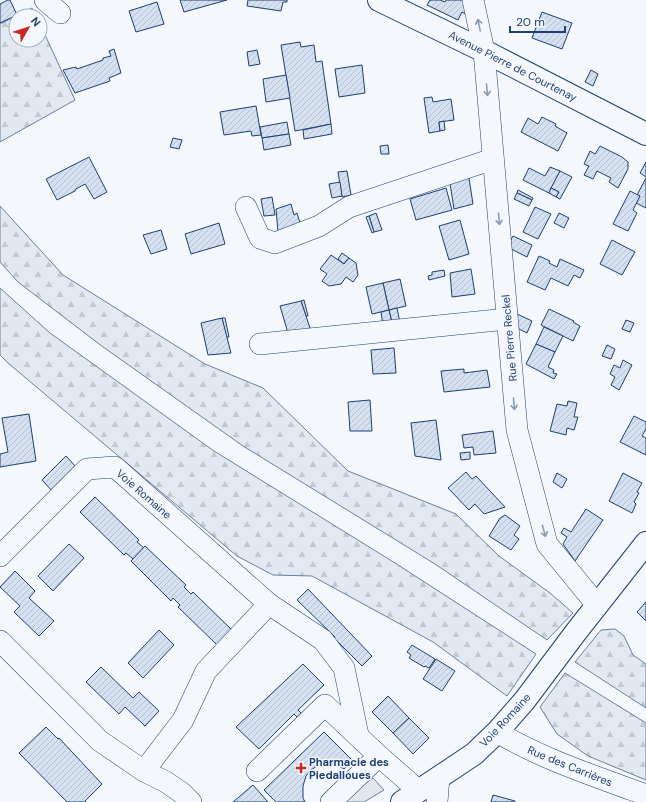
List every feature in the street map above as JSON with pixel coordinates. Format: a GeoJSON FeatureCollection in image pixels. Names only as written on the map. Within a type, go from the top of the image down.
{"type":"FeatureCollection","features":[{"type":"Feature","properties":{"kind":"main road","name":"Avenue Pierre de Courtenay"},"geometry":{"type":"LineString","coordinates":[[379,0],[484,51],[646,134]]}},
{"type":"Feature","properties":{"kind":"main road","name":"Voie Romaine"},"geometry":{"type":"LineString","coordinates":[[419,798],[439,777],[474,754],[517,710],[646,543]]}},
{"type":"Feature","properties":{"kind":"street","name":"Rue Pierre Reckel"},"geometry":{"type":"LineString","coordinates":[[473,0],[484,51],[517,430],[547,544],[597,605]]}},
{"type":"Feature","properties":{"kind":"street"},"geometry":{"type":"LineString","coordinates":[[246,207],[260,238],[275,243],[319,226],[349,207],[493,159]]}},
{"type":"Feature","properties":{"kind":"street"},"geometry":{"type":"LineString","coordinates":[[260,344],[507,319]]}},
{"type":"Feature","properties":{"kind":"street","name":"Voie Romaine"},"geometry":{"type":"LineString","coordinates":[[0,556],[87,469],[114,467],[269,604],[323,640],[344,668],[358,736]]}},
{"type":"Feature","properties":{"kind":"street"},"geometry":{"type":"LineString","coordinates":[[144,771],[183,720],[206,671],[269,604]]}},
{"type":"Feature","properties":{"kind":"street"},"geometry":{"type":"LineString","coordinates":[[0,641],[100,741],[144,771],[166,782],[182,793],[191,802]]}},
{"type":"Feature","properties":{"kind":"street","name":"Voie Romaine"},"geometry":{"type":"LineString","coordinates":[[257,771],[325,705],[379,756],[419,798]]}},
{"type":"Feature","properties":{"kind":"street","name":"Rue des Carrières"},"geometry":{"type":"LineString","coordinates":[[497,732],[520,746],[542,756],[646,795]]}},
{"type":"Feature","properties":{"kind":"street"},"geometry":{"type":"LineString","coordinates":[[330,802],[379,756]]}},
{"type":"Feature","properties":{"kind":"green space"},"geometry":{"type":"Polygon","coordinates":[[[8,20],[8,48],[48,48],[48,41],[75,100],[0,142],[0,24],[8,20]]]}},
{"type":"Feature","properties":{"kind":"green space"},"geometry":{"type":"Polygon","coordinates":[[[0,206],[63,275],[205,364],[263,388],[348,471],[456,514],[499,556],[550,593],[573,613],[547,640],[435,564],[243,446],[99,344],[18,282],[0,262],[0,206]]]}},
{"type":"Feature","properties":{"kind":"green space"},"geometry":{"type":"Polygon","coordinates":[[[0,288],[50,333],[214,451],[395,563],[536,654],[507,696],[433,642],[312,576],[273,575],[237,556],[0,355],[0,288]]]}},
{"type":"Feature","properties":{"kind":"green space"},"geometry":{"type":"Polygon","coordinates":[[[615,629],[624,636],[633,655],[646,664],[646,708],[575,662],[601,630],[615,629]]]}},
{"type":"Feature","properties":{"kind":"green space"},"geometry":{"type":"Polygon","coordinates":[[[565,673],[646,723],[646,780],[588,756],[557,734],[540,707],[565,673]]]}},
{"type":"Feature","properties":{"kind":"shaded area"},"geometry":{"type":"Polygon","coordinates":[[[373,778],[384,790],[364,802],[338,802],[373,778]]]}},
{"type":"Feature","properties":{"kind":"building"},"geometry":{"type":"Polygon","coordinates":[[[10,0],[14,8],[8,8],[8,19],[0,23],[0,4],[10,0]]]}},
{"type":"Feature","properties":{"kind":"building"},"geometry":{"type":"Polygon","coordinates":[[[180,0],[227,0],[184,12],[180,0]]]}},
{"type":"Feature","properties":{"kind":"building"},"geometry":{"type":"Polygon","coordinates":[[[248,0],[287,0],[287,2],[283,2],[281,11],[247,6],[248,0]]]}},
{"type":"Feature","properties":{"kind":"building"},"geometry":{"type":"Polygon","coordinates":[[[430,0],[440,0],[445,2],[446,0],[468,0],[469,16],[462,12],[458,20],[427,5],[430,0]]]}},
{"type":"Feature","properties":{"kind":"building"},"geometry":{"type":"Polygon","coordinates":[[[157,2],[164,24],[136,32],[129,11],[157,2]]]}},
{"type":"Feature","properties":{"kind":"building"},"geometry":{"type":"Polygon","coordinates":[[[542,12],[572,23],[562,49],[532,38],[542,12]]]}},
{"type":"Feature","properties":{"kind":"building"},"geometry":{"type":"Polygon","coordinates":[[[300,42],[301,47],[314,45],[316,62],[322,61],[331,124],[295,131],[281,45],[300,42]]]}},
{"type":"Feature","properties":{"kind":"building"},"geometry":{"type":"Polygon","coordinates":[[[114,49],[121,73],[109,78],[110,81],[75,93],[63,70],[76,67],[77,69],[103,60],[103,58],[111,56],[109,51],[114,49]]]}},
{"type":"Feature","properties":{"kind":"building"},"geometry":{"type":"Polygon","coordinates":[[[257,50],[260,64],[249,66],[247,52],[257,50]]]}},
{"type":"Feature","properties":{"kind":"building"},"geometry":{"type":"Polygon","coordinates":[[[362,65],[365,93],[339,97],[335,69],[362,65]]]}},
{"type":"Feature","properties":{"kind":"building"},"geometry":{"type":"Polygon","coordinates":[[[591,70],[598,74],[593,86],[585,82],[591,70]]]}},
{"type":"Feature","properties":{"kind":"building"},"geometry":{"type":"Polygon","coordinates":[[[286,75],[290,98],[266,102],[263,79],[286,75]]]}},
{"type":"Feature","properties":{"kind":"building"},"geometry":{"type":"Polygon","coordinates":[[[432,97],[433,102],[451,99],[454,120],[439,122],[440,131],[429,133],[424,98],[432,97]]]}},
{"type":"Feature","properties":{"kind":"building"},"geometry":{"type":"Polygon","coordinates":[[[256,106],[261,135],[252,136],[251,131],[224,135],[220,112],[256,106]]]}},
{"type":"Feature","properties":{"kind":"building"},"geometry":{"type":"Polygon","coordinates":[[[542,117],[556,124],[555,126],[567,133],[558,151],[521,132],[528,118],[538,124],[542,117]]]}},
{"type":"Feature","properties":{"kind":"building"},"geometry":{"type":"Polygon","coordinates":[[[444,121],[445,130],[440,131],[439,122],[444,121]]]}},
{"type":"Feature","properties":{"kind":"building"},"geometry":{"type":"Polygon","coordinates":[[[287,122],[289,134],[262,138],[260,127],[287,122]]]}},
{"type":"Feature","properties":{"kind":"building"},"geometry":{"type":"Polygon","coordinates":[[[331,124],[332,134],[304,139],[303,130],[331,124]]]}},
{"type":"Feature","properties":{"kind":"building"},"geometry":{"type":"Polygon","coordinates":[[[289,134],[291,145],[264,150],[262,138],[289,134]]]}},
{"type":"Feature","properties":{"kind":"building"},"geometry":{"type":"Polygon","coordinates":[[[173,138],[182,140],[179,149],[170,147],[173,138]]]}},
{"type":"Feature","properties":{"kind":"building"},"geometry":{"type":"Polygon","coordinates":[[[388,145],[389,154],[381,154],[380,146],[388,145]]]}},
{"type":"Feature","properties":{"kind":"building"},"geometry":{"type":"Polygon","coordinates":[[[600,146],[622,157],[628,162],[628,169],[618,188],[609,182],[611,178],[597,171],[593,179],[584,175],[589,166],[584,164],[590,151],[595,154],[600,146]]]}},
{"type":"Feature","properties":{"kind":"building"},"geometry":{"type":"Polygon","coordinates":[[[89,157],[107,192],[94,199],[85,184],[57,200],[46,179],[89,157]]]}},
{"type":"Feature","properties":{"kind":"building"},"geometry":{"type":"Polygon","coordinates":[[[646,162],[646,177],[640,173],[646,162]]]}},
{"type":"Feature","properties":{"kind":"building"},"geometry":{"type":"Polygon","coordinates":[[[550,167],[560,171],[549,193],[523,180],[529,168],[545,176],[550,167]]]}},
{"type":"Feature","properties":{"kind":"building"},"geometry":{"type":"Polygon","coordinates":[[[347,171],[351,195],[342,197],[338,172],[347,171]]]}},
{"type":"Feature","properties":{"kind":"building"},"geometry":{"type":"Polygon","coordinates":[[[560,171],[572,177],[560,199],[556,197],[559,192],[551,188],[560,171]]]}},
{"type":"Feature","properties":{"kind":"building"},"geometry":{"type":"Polygon","coordinates":[[[468,172],[473,204],[454,209],[449,177],[468,172]]]}},
{"type":"Feature","properties":{"kind":"building"},"geometry":{"type":"Polygon","coordinates":[[[646,178],[646,208],[636,203],[640,196],[637,195],[646,178]]]}},
{"type":"Feature","properties":{"kind":"building"},"geometry":{"type":"Polygon","coordinates":[[[340,182],[342,196],[332,198],[329,184],[340,182]]]}},
{"type":"Feature","properties":{"kind":"building"},"geometry":{"type":"Polygon","coordinates":[[[446,188],[452,210],[416,220],[410,199],[446,188]]]}},
{"type":"Feature","properties":{"kind":"building"},"geometry":{"type":"Polygon","coordinates":[[[551,188],[559,192],[556,197],[549,193],[551,188]]]}},
{"type":"Feature","properties":{"kind":"building"},"geometry":{"type":"Polygon","coordinates":[[[518,190],[533,198],[532,200],[517,193],[518,190]]]}},
{"type":"Feature","properties":{"kind":"building"},"geometry":{"type":"Polygon","coordinates":[[[630,191],[640,196],[633,210],[637,213],[628,231],[613,224],[630,191]]]}},
{"type":"Feature","properties":{"kind":"building"},"geometry":{"type":"Polygon","coordinates":[[[517,193],[532,200],[529,206],[514,199],[517,193]]]}},
{"type":"Feature","properties":{"kind":"building"},"geometry":{"type":"Polygon","coordinates":[[[272,197],[275,215],[264,216],[261,199],[272,197]]]}},
{"type":"Feature","properties":{"kind":"building"},"geometry":{"type":"Polygon","coordinates":[[[291,204],[294,215],[297,213],[300,223],[278,232],[276,209],[291,204]]]}},
{"type":"Feature","properties":{"kind":"building"},"geometry":{"type":"Polygon","coordinates":[[[535,207],[551,214],[538,239],[523,232],[535,207]]]}},
{"type":"Feature","properties":{"kind":"building"},"geometry":{"type":"Polygon","coordinates":[[[376,213],[382,230],[374,232],[369,216],[376,213]]]}},
{"type":"Feature","properties":{"kind":"building"},"geometry":{"type":"Polygon","coordinates":[[[559,213],[569,218],[564,228],[554,223],[559,213]]]}},
{"type":"Feature","properties":{"kind":"building"},"geometry":{"type":"Polygon","coordinates":[[[369,216],[374,232],[372,233],[366,217],[369,216]]]}},
{"type":"Feature","properties":{"kind":"building"},"geometry":{"type":"Polygon","coordinates":[[[460,220],[469,254],[449,260],[439,226],[460,220]]]}},
{"type":"Feature","properties":{"kind":"building"},"geometry":{"type":"Polygon","coordinates":[[[219,223],[225,244],[191,254],[185,234],[219,223]]]}},
{"type":"Feature","properties":{"kind":"building"},"geometry":{"type":"Polygon","coordinates":[[[161,230],[167,249],[151,254],[143,235],[161,230]]]}},
{"type":"Feature","properties":{"kind":"building"},"geometry":{"type":"Polygon","coordinates":[[[513,236],[532,245],[527,257],[509,248],[508,245],[513,236]]]}},
{"type":"Feature","properties":{"kind":"building"},"geometry":{"type":"Polygon","coordinates":[[[612,240],[635,252],[622,275],[600,264],[612,240]]]}},
{"type":"Feature","properties":{"kind":"building"},"geometry":{"type":"Polygon","coordinates":[[[342,253],[349,258],[344,264],[338,259],[342,253]]]}},
{"type":"Feature","properties":{"kind":"building"},"geometry":{"type":"Polygon","coordinates":[[[331,255],[344,264],[349,258],[356,263],[358,275],[353,282],[346,277],[341,284],[329,286],[322,281],[327,274],[320,269],[331,255]]]}},
{"type":"Feature","properties":{"kind":"building"},"geometry":{"type":"Polygon","coordinates":[[[539,256],[550,261],[549,263],[557,267],[560,259],[584,270],[580,278],[574,275],[568,286],[551,278],[545,290],[527,282],[539,256]]]}},
{"type":"Feature","properties":{"kind":"building"},"geometry":{"type":"Polygon","coordinates":[[[471,269],[475,294],[452,297],[450,273],[471,269]]]}},
{"type":"Feature","properties":{"kind":"building"},"geometry":{"type":"Polygon","coordinates":[[[444,270],[445,276],[429,280],[428,276],[432,275],[432,272],[444,270]]]}},
{"type":"Feature","properties":{"kind":"building"},"geometry":{"type":"Polygon","coordinates":[[[400,279],[406,306],[389,310],[383,283],[400,279]]]}},
{"type":"Feature","properties":{"kind":"building"},"geometry":{"type":"Polygon","coordinates":[[[383,283],[389,310],[372,314],[366,287],[383,283]]]}},
{"type":"Feature","properties":{"kind":"building"},"geometry":{"type":"Polygon","coordinates":[[[304,300],[308,316],[306,316],[301,301],[304,300]]]}},
{"type":"Feature","properties":{"kind":"building"},"geometry":{"type":"Polygon","coordinates":[[[301,301],[311,331],[288,333],[280,306],[301,301]]]}},
{"type":"Feature","properties":{"kind":"building"},"geometry":{"type":"Polygon","coordinates":[[[397,308],[400,323],[392,323],[389,310],[397,308]]]}},
{"type":"Feature","properties":{"kind":"building"},"geometry":{"type":"Polygon","coordinates":[[[549,309],[574,321],[573,322],[580,326],[573,341],[541,325],[549,309]]]}},
{"type":"Feature","properties":{"kind":"building"},"geometry":{"type":"Polygon","coordinates":[[[389,310],[392,323],[383,325],[381,312],[389,310]]]}},
{"type":"Feature","properties":{"kind":"building"},"geometry":{"type":"Polygon","coordinates":[[[515,313],[532,321],[527,333],[517,328],[515,313]]]}},
{"type":"Feature","properties":{"kind":"building"},"geometry":{"type":"Polygon","coordinates":[[[222,318],[225,318],[229,337],[226,338],[222,318]]]}},
{"type":"Feature","properties":{"kind":"building"},"geometry":{"type":"Polygon","coordinates":[[[222,318],[231,353],[208,355],[201,323],[222,318]]]}},
{"type":"Feature","properties":{"kind":"building"},"geometry":{"type":"Polygon","coordinates":[[[626,320],[634,323],[630,332],[622,329],[626,320]]]}},
{"type":"Feature","properties":{"kind":"building"},"geometry":{"type":"Polygon","coordinates":[[[544,327],[563,336],[555,352],[536,344],[544,327]]]}},
{"type":"Feature","properties":{"kind":"building"},"geometry":{"type":"Polygon","coordinates":[[[536,344],[555,352],[548,367],[554,370],[553,373],[557,374],[554,379],[526,364],[536,344]]]}},
{"type":"Feature","properties":{"kind":"building"},"geometry":{"type":"Polygon","coordinates":[[[607,345],[615,349],[611,359],[602,356],[607,345]]]}},
{"type":"Feature","properties":{"kind":"building"},"geometry":{"type":"Polygon","coordinates":[[[394,348],[396,373],[373,374],[371,350],[394,348]]]}},
{"type":"Feature","properties":{"kind":"building"},"geometry":{"type":"Polygon","coordinates":[[[623,360],[632,365],[619,390],[611,385],[615,377],[610,374],[614,365],[620,368],[623,360]]]}},
{"type":"Feature","properties":{"kind":"building"},"geometry":{"type":"Polygon","coordinates":[[[464,369],[464,373],[487,370],[490,387],[444,392],[441,371],[464,369]]]}},
{"type":"Feature","properties":{"kind":"building"},"geometry":{"type":"Polygon","coordinates":[[[370,400],[372,431],[350,431],[348,402],[370,400]]]}},
{"type":"Feature","properties":{"kind":"building"},"geometry":{"type":"Polygon","coordinates":[[[568,401],[577,403],[574,417],[578,417],[574,430],[567,428],[566,435],[550,431],[557,404],[567,406],[568,401]]]}},
{"type":"Feature","properties":{"kind":"building"},"geometry":{"type":"Polygon","coordinates":[[[29,414],[36,461],[0,467],[0,454],[8,452],[2,418],[29,414]]]}},
{"type":"Feature","properties":{"kind":"building"},"geometry":{"type":"Polygon","coordinates":[[[634,416],[646,422],[646,429],[642,436],[646,438],[646,455],[620,442],[634,416]]]}},
{"type":"Feature","properties":{"kind":"building"},"geometry":{"type":"Polygon","coordinates":[[[436,420],[441,460],[415,456],[411,423],[436,420]]]}},
{"type":"Feature","properties":{"kind":"building"},"geometry":{"type":"Polygon","coordinates":[[[493,431],[496,453],[474,455],[473,447],[464,448],[462,435],[493,431]]]}},
{"type":"Feature","properties":{"kind":"building"},"geometry":{"type":"Polygon","coordinates":[[[470,452],[470,459],[461,460],[460,453],[470,452]]]}},
{"type":"Feature","properties":{"kind":"building"},"geometry":{"type":"Polygon","coordinates":[[[66,456],[77,468],[53,492],[42,480],[66,456]]]}},
{"type":"Feature","properties":{"kind":"building"},"geometry":{"type":"Polygon","coordinates":[[[466,472],[472,479],[476,476],[505,507],[484,514],[475,504],[469,510],[448,488],[466,472]]]}},
{"type":"Feature","properties":{"kind":"building"},"geometry":{"type":"Polygon","coordinates":[[[557,473],[567,479],[562,488],[553,482],[557,473]]]}},
{"type":"Feature","properties":{"kind":"building"},"geometry":{"type":"Polygon","coordinates":[[[623,473],[642,483],[637,492],[639,493],[634,502],[636,504],[632,513],[609,501],[623,473]]]}},
{"type":"Feature","properties":{"kind":"building"},"geometry":{"type":"Polygon","coordinates":[[[95,497],[139,540],[137,542],[144,548],[133,559],[126,553],[124,555],[80,512],[95,497]]]}},
{"type":"Feature","properties":{"kind":"building"},"geometry":{"type":"Polygon","coordinates":[[[586,509],[603,520],[575,561],[563,544],[567,537],[561,533],[564,528],[571,532],[586,509]]]}},
{"type":"Feature","properties":{"kind":"building"},"geometry":{"type":"Polygon","coordinates":[[[505,515],[520,526],[514,535],[519,539],[511,550],[489,536],[500,518],[505,515]]]}},
{"type":"Feature","properties":{"kind":"building"},"geometry":{"type":"Polygon","coordinates":[[[69,544],[84,558],[53,591],[38,576],[69,544]]]}},
{"type":"Feature","properties":{"kind":"building"},"geometry":{"type":"Polygon","coordinates":[[[145,546],[186,585],[184,587],[191,594],[193,592],[233,631],[218,646],[178,607],[180,605],[173,598],[171,601],[131,561],[145,546]]]}},
{"type":"Feature","properties":{"kind":"building"},"geometry":{"type":"Polygon","coordinates":[[[15,571],[35,591],[29,598],[54,621],[39,636],[14,612],[20,606],[0,587],[15,571]]]}},
{"type":"Feature","properties":{"kind":"building"},"geometry":{"type":"Polygon","coordinates":[[[308,589],[372,656],[362,666],[297,600],[308,589]]]}},
{"type":"Feature","properties":{"kind":"building"},"geometry":{"type":"Polygon","coordinates":[[[646,602],[646,621],[637,612],[646,602]]]}},
{"type":"Feature","properties":{"kind":"building"},"geometry":{"type":"Polygon","coordinates":[[[159,630],[174,645],[143,678],[128,663],[159,630]]]}},
{"type":"Feature","properties":{"kind":"building"},"geometry":{"type":"Polygon","coordinates":[[[412,645],[435,659],[429,668],[424,667],[409,658],[411,655],[407,652],[412,645]]]}},
{"type":"Feature","properties":{"kind":"building"},"geometry":{"type":"Polygon","coordinates":[[[436,659],[455,671],[442,691],[423,679],[436,659]]]}},
{"type":"Feature","properties":{"kind":"building"},"geometry":{"type":"Polygon","coordinates":[[[303,664],[324,685],[298,710],[302,714],[298,718],[294,714],[259,749],[236,727],[303,664]]]}},
{"type":"Feature","properties":{"kind":"building"},"geometry":{"type":"Polygon","coordinates":[[[101,667],[133,698],[139,692],[159,711],[145,726],[125,707],[119,714],[86,682],[101,667]]]}},
{"type":"Feature","properties":{"kind":"building"},"geometry":{"type":"Polygon","coordinates":[[[388,696],[409,718],[393,733],[372,712],[388,696]]]}},
{"type":"Feature","properties":{"kind":"building"},"geometry":{"type":"Polygon","coordinates":[[[409,718],[429,738],[413,754],[393,733],[409,718]]]}},
{"type":"Feature","properties":{"kind":"building"},"geometry":{"type":"Polygon","coordinates":[[[46,727],[58,739],[59,738],[102,784],[85,801],[86,802],[67,802],[19,753],[46,727]]]}},
{"type":"Feature","properties":{"kind":"building","name":"Pharmacie des Piedalloues"},"geometry":{"type":"Polygon","coordinates":[[[324,732],[353,761],[344,769],[335,764],[323,764],[311,770],[306,776],[303,786],[303,798],[305,802],[276,802],[264,790],[324,732]]]}},
{"type":"Feature","properties":{"kind":"building"},"geometry":{"type":"Polygon","coordinates":[[[253,785],[268,802],[233,802],[253,785]]]}},
{"type":"Feature","properties":{"kind":"building"},"geometry":{"type":"Polygon","coordinates":[[[493,795],[515,801],[515,802],[491,802],[493,795]]]}},
{"type":"Feature","properties":{"kind":"place","name":"Pharmacie des Piedalloues"},"geometry":{"type":"Point","coordinates":[301,768]}}]}
